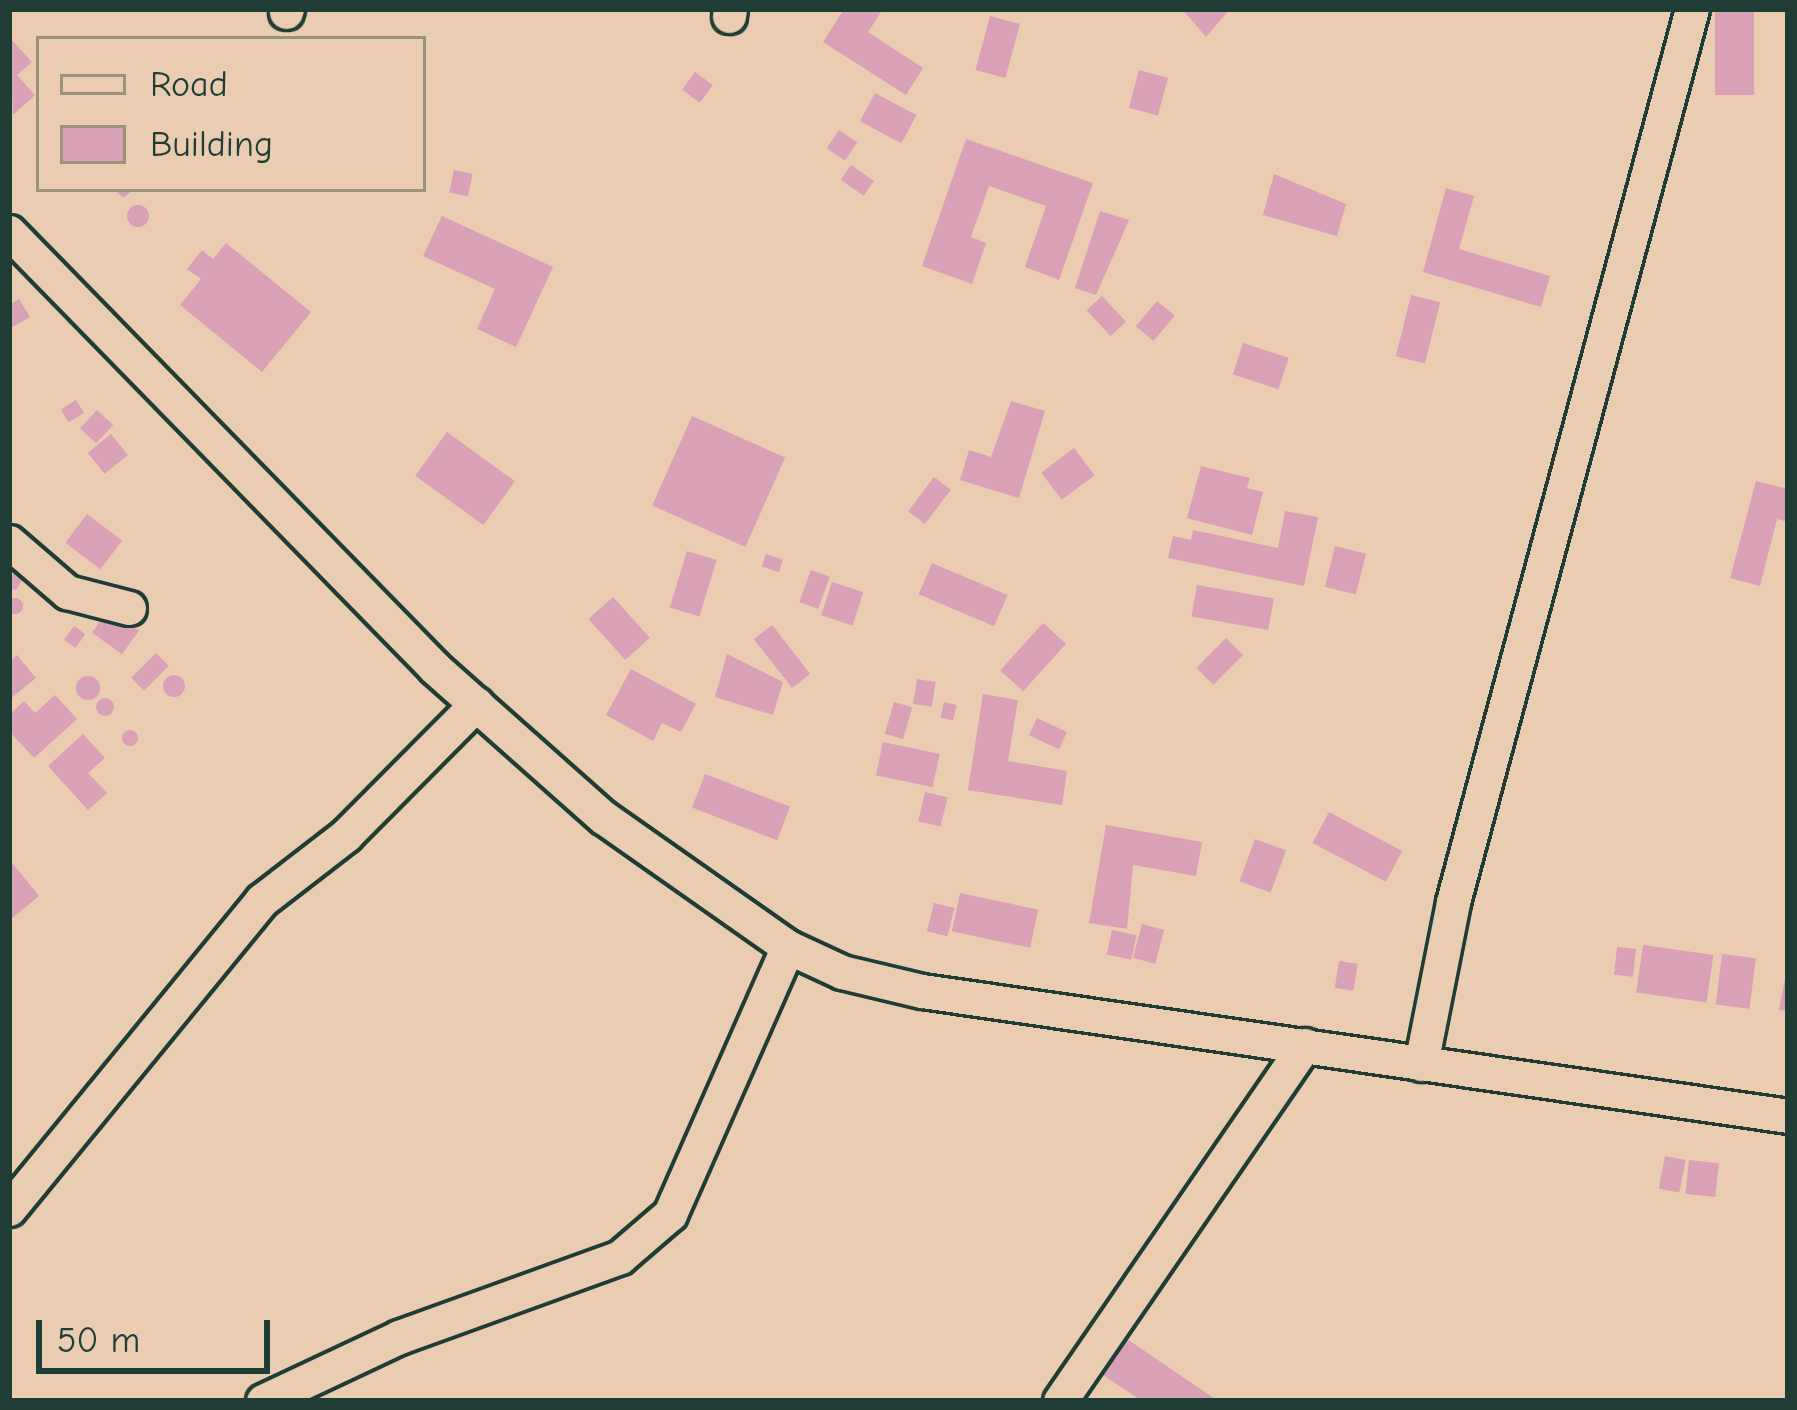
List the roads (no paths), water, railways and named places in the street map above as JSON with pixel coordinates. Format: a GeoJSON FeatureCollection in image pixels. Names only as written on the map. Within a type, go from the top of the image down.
{"type":"FeatureCollection","features":[{"type":"Feature","properties":{"kind":"street"},"geometry":{"type":"LineString","coordinates":[[1421,1064],[1454,902],[1692,9]]}},
{"type":"Feature","properties":{"kind":"street"},"geometry":{"type":"LineString","coordinates":[[9,232],[476,704],[604,818],[788,947],[842,972],[922,991],[1788,1116]]}},
{"type":"Feature","properties":{"kind":"street"},"geometry":{"type":"LineString","coordinates":[[9,542],[67,592],[129,608]]}},
{"type":"Feature","properties":{"kind":"street"},"geometry":{"type":"LineString","coordinates":[[9,1209],[262,900],[346,836],[476,704]]}},
{"type":"Feature","properties":{"kind":"street"},"geometry":{"type":"LineString","coordinates":[[263,1401],[399,1337],[620,1257],[670,1214],[788,947]]}},
{"type":"Feature","properties":{"kind":"street"},"geometry":{"type":"LineString","coordinates":[[1060,1401],[1305,1045]]}}]}
